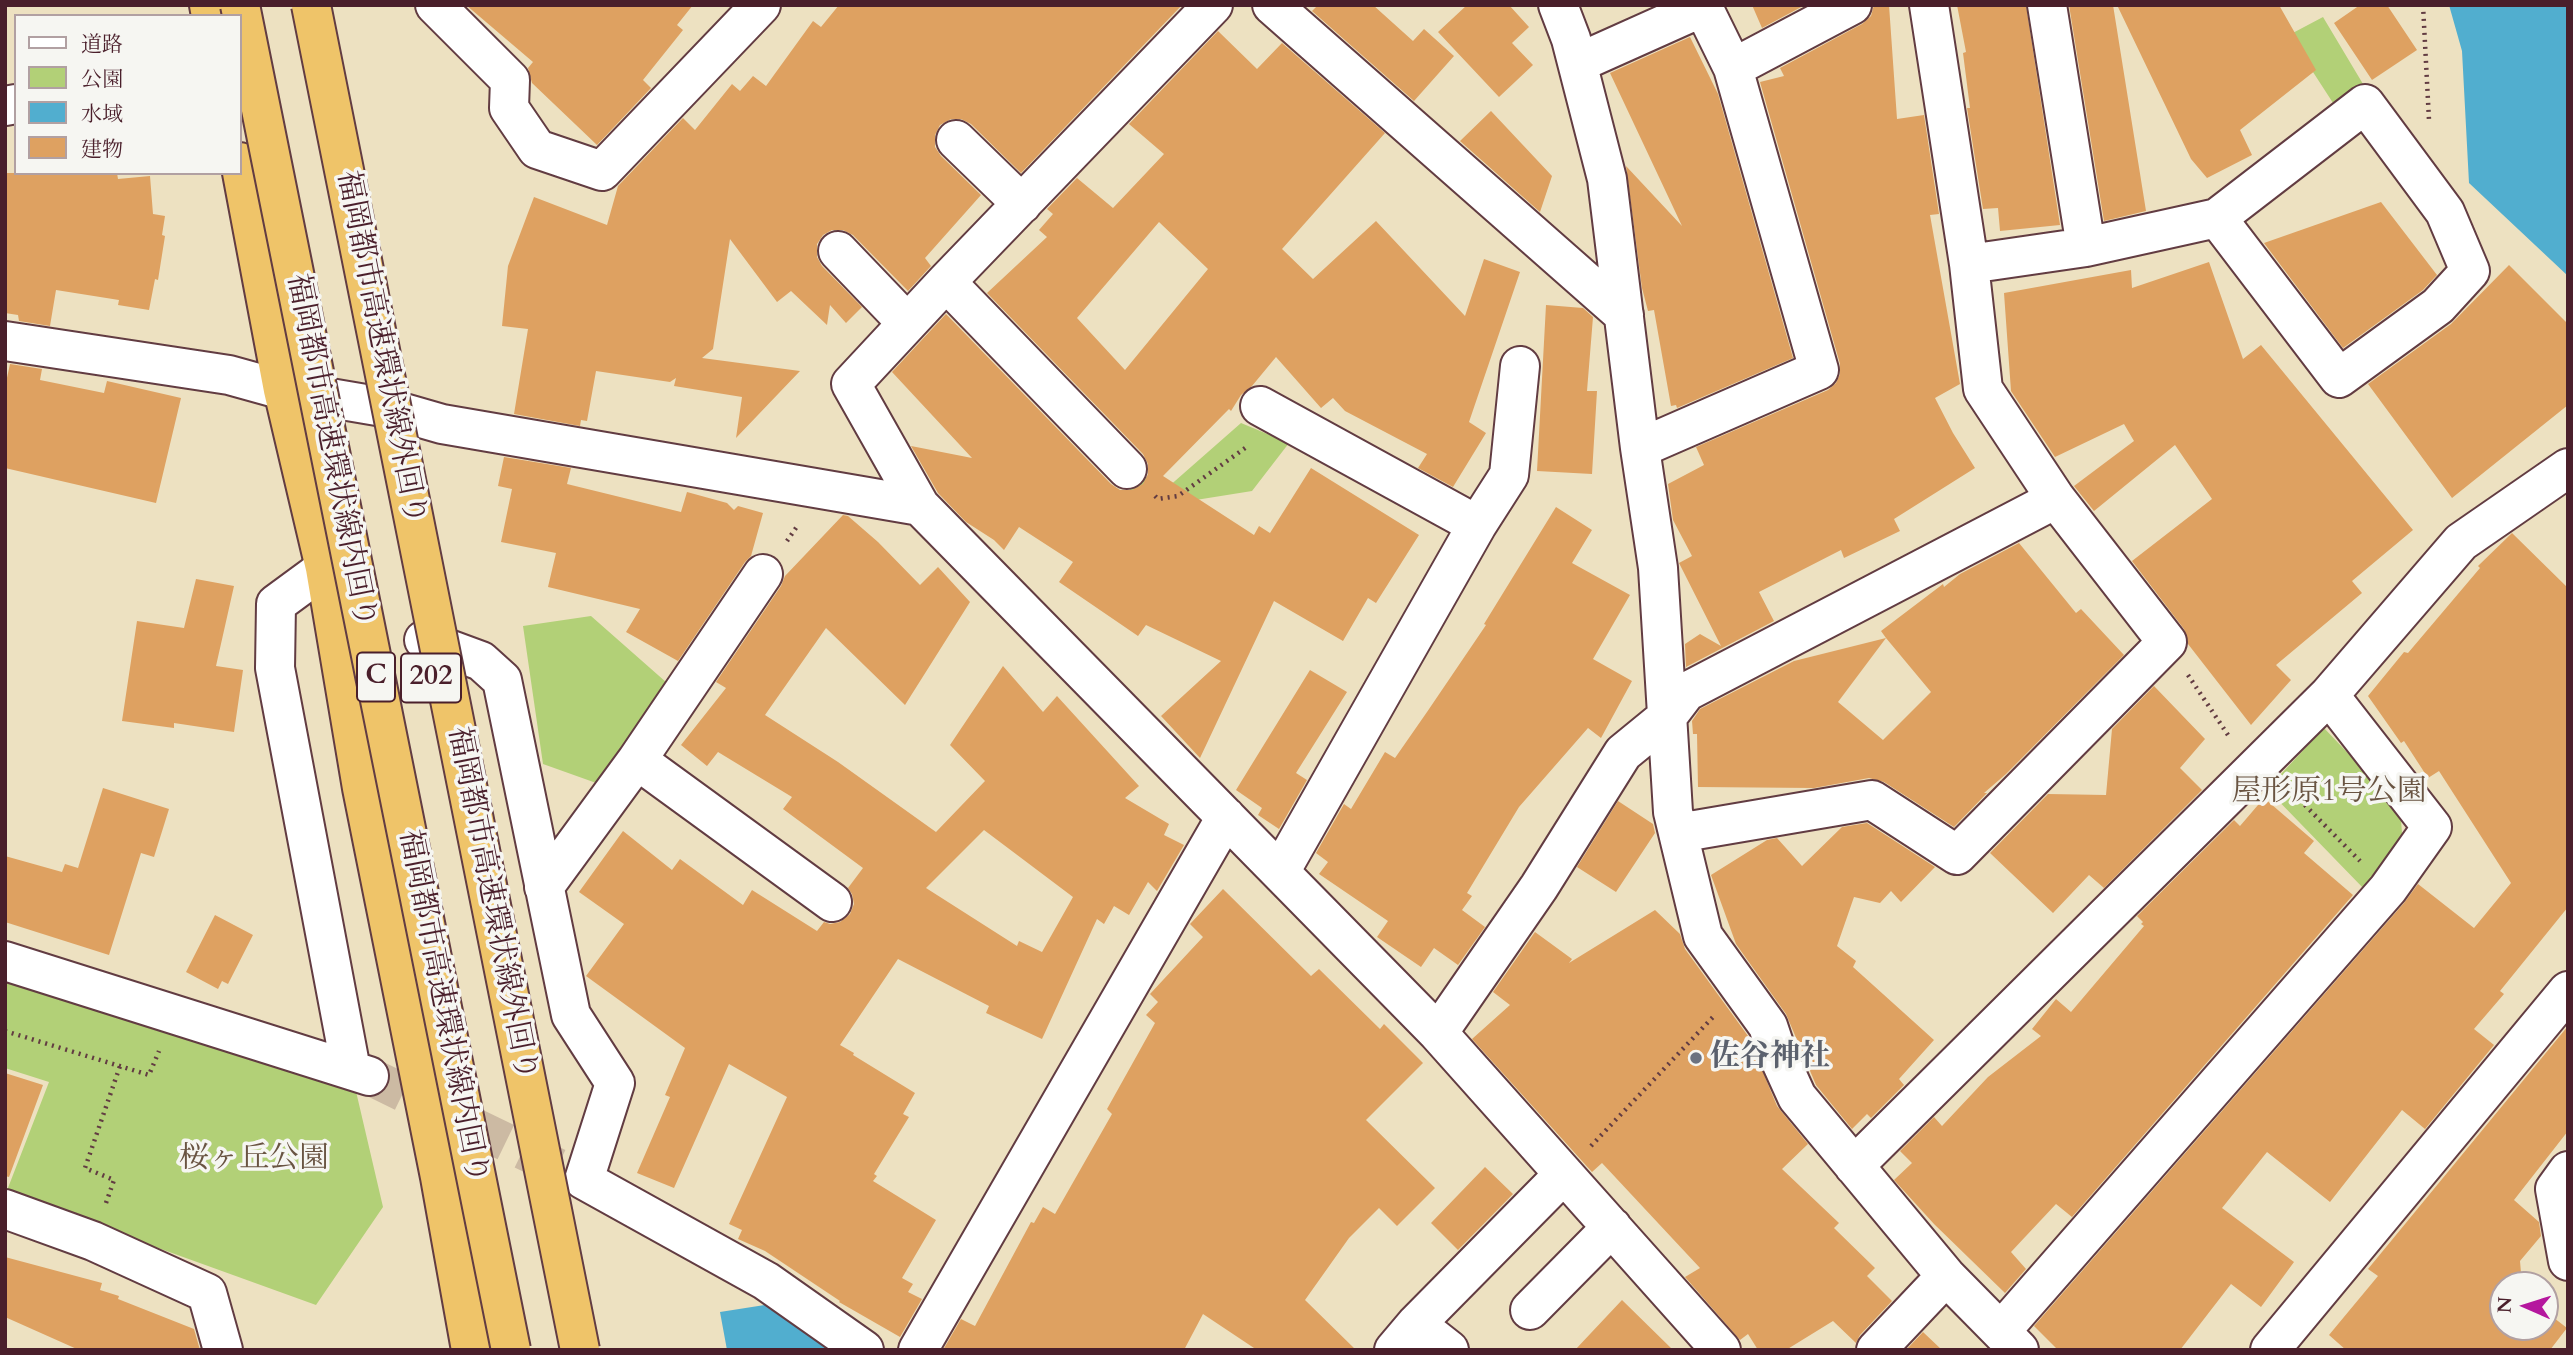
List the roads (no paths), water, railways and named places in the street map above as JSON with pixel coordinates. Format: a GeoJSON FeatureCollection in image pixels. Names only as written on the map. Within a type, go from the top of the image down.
{"type":"FeatureCollection","features":[{"type":"Feature","properties":{"kind":"highway","name":"202"},"geometry":{"type":"LineString","coordinates":[[309,5],[369,348],[383,407],[424,640],[562,1350]]}},
{"type":"Feature","properties":{"kind":"highway","name":"福岡都市高速環状線外回り"},"geometry":{"type":"LineString","coordinates":[[309,5],[580,1350]]}},
{"type":"Feature","properties":{"kind":"highway","name":"福岡都市高速環状線内回り"},"geometry":{"type":"LineString","coordinates":[[242,15],[511,1350]]}},
{"type":"Feature","properties":{"kind":"highway"},"geometry":{"type":"LineString","coordinates":[[242,172],[274,330],[283,390],[325,568],[362,788],[440,1177],[471,1350]]}},
{"type":"Feature","properties":{"kind":"street"},"geometry":{"type":"LineString","coordinates":[[435,5],[510,80],[509,108],[537,149],[602,171],[761,5]]}},
{"type":"Feature","properties":{"kind":"street"},"geometry":{"type":"LineString","coordinates":[[1213,5],[851,384],[920,506],[1438,1033],[1721,1350]]}},
{"type":"Feature","properties":{"kind":"street"},"geometry":{"type":"LineString","coordinates":[[1272,5],[1624,315]]}},
{"type":"Feature","properties":{"kind":"street"},"geometry":{"type":"LineString","coordinates":[[1558,5],[1578,63],[1607,179],[1640,448],[1658,568],[1673,812],[1703,936],[1768,1026],[1797,1097],[1945,1276],[2010,1341],[2388,889],[2432,827],[2329,695]]}},
{"type":"Feature","properties":{"kind":"street"},"geometry":{"type":"LineString","coordinates":[[1733,68],[1852,5]]}},
{"type":"Feature","properties":{"kind":"street"},"geometry":{"type":"LineString","coordinates":[[1678,833],[1872,800],[1957,855],[2166,642],[2056,499],[1983,389],[1969,264],[1929,5]]}},
{"type":"Feature","properties":{"kind":"street"},"geometry":{"type":"LineString","coordinates":[[2048,5],[2086,247]]}},
{"type":"Feature","properties":{"kind":"street"},"geometry":{"type":"LineString","coordinates":[[1578,63],[1703,7],[1733,68],[1819,370],[1640,448]]}},
{"type":"Feature","properties":{"kind":"street"},"geometry":{"type":"LineString","coordinates":[[1969,264],[2086,247],[2217,218],[2365,104],[2445,212],[2470,271],[2438,306],[2339,377],[2217,218]]}},
{"type":"Feature","properties":{"kind":"street"},"geometry":{"type":"LineString","coordinates":[[956,140],[1022,204]]}},
{"type":"Feature","properties":{"kind":"street"},"geometry":{"type":"LineString","coordinates":[[838,251],[908,323]]}},
{"type":"Feature","properties":{"kind":"street"},"geometry":{"type":"LineString","coordinates":[[946,282],[1127,470]]}},
{"type":"Feature","properties":{"kind":"street"},"geometry":{"type":"LineString","coordinates":[[5,341],[229,375],[283,390],[383,407],[442,424],[920,506]]}},
{"type":"Feature","properties":{"kind":"street"},"geometry":{"type":"LineString","coordinates":[[1280,872],[1477,525],[1509,475],[1520,366]]}},
{"type":"Feature","properties":{"kind":"street"},"geometry":{"type":"LineString","coordinates":[[1273,413],[1477,525]]}},
{"type":"Feature","properties":{"kind":"street"},"geometry":{"type":"LineString","coordinates":[[1854,1166],[2329,695],[2461,542],[2568,468]]}},
{"type":"Feature","properties":{"kind":"street"},"geometry":{"type":"LineString","coordinates":[[1438,1033],[1539,887],[1623,753],[1667,717],[1686,692],[2056,499]]}},
{"type":"Feature","properties":{"kind":"street"},"geometry":{"type":"LineString","coordinates":[[5,961],[360,1073],[275,668],[276,604],[325,568]]}},
{"type":"Feature","properties":{"kind":"street"},"geometry":{"type":"LineString","coordinates":[[544,887],[637,760],[763,574]]}},
{"type":"Feature","properties":{"kind":"street"},"geometry":{"type":"LineString","coordinates":[[424,640],[481,661],[502,680],[571,1015],[615,1083],[584,1180],[765,1281],[864,1350]]}},
{"type":"Feature","properties":{"kind":"street"},"geometry":{"type":"LineString","coordinates":[[637,760],[832,902]]}},
{"type":"Feature","properties":{"kind":"street"},"geometry":{"type":"LineString","coordinates":[[918,1350],[1226,817]]}},
{"type":"Feature","properties":{"kind":"street"},"geometry":{"type":"LineString","coordinates":[[2289,1344],[2568,991]]}},
{"type":"Feature","properties":{"kind":"street"},"geometry":{"type":"LineString","coordinates":[[2568,1171],[2555,1189],[2568,1261]]}},
{"type":"Feature","properties":{"kind":"street"},"geometry":{"type":"LineString","coordinates":[[1449,1350],[1405,1337],[1563,1174]]}},
{"type":"Feature","properties":{"kind":"street"},"geometry":{"type":"LineString","coordinates":[[5,1209],[93,1241],[206,1293],[223,1350]]}},
{"type":"Feature","properties":{"kind":"street"},"geometry":{"type":"LineString","coordinates":[[1530,1310],[1612,1227]]}},
{"type":"Feature","properties":{"kind":"street"},"geometry":{"type":"LineString","coordinates":[[1876,1350],[1945,1276]]}},
{"type":"Feature","properties":{"kind":"water"},"geometry":{"type":"Polygon","coordinates":[[[2449,5],[2568,5],[2568,276],[2469,183],[2462,51],[2449,5]]]}},
{"type":"Feature","properties":{"kind":"water"},"geometry":{"type":"Polygon","coordinates":[[[771,1304],[841,1350],[727,1350],[720,1312],[771,1304]]]}},
{"type":"Feature","properties":{"kind":"tunnel"},"geometry":{"type":"LineString","coordinates":[[369,1076],[584,1180]]}},
{"type":"Feature","properties":{"kind":"place","name":"佐谷神社"},"geometry":{"type":"Point","coordinates":[1696,1058]}},
{"type":"Feature","properties":{"kind":"park label","name":"屋形原1号公園"},"geometry":{"type":"Point","coordinates":[2329,793]}},
{"type":"Feature","properties":{"kind":"park label","name":"桜ヶ丘公園"},"geometry":{"type":"Point","coordinates":[254,1160]}}]}
